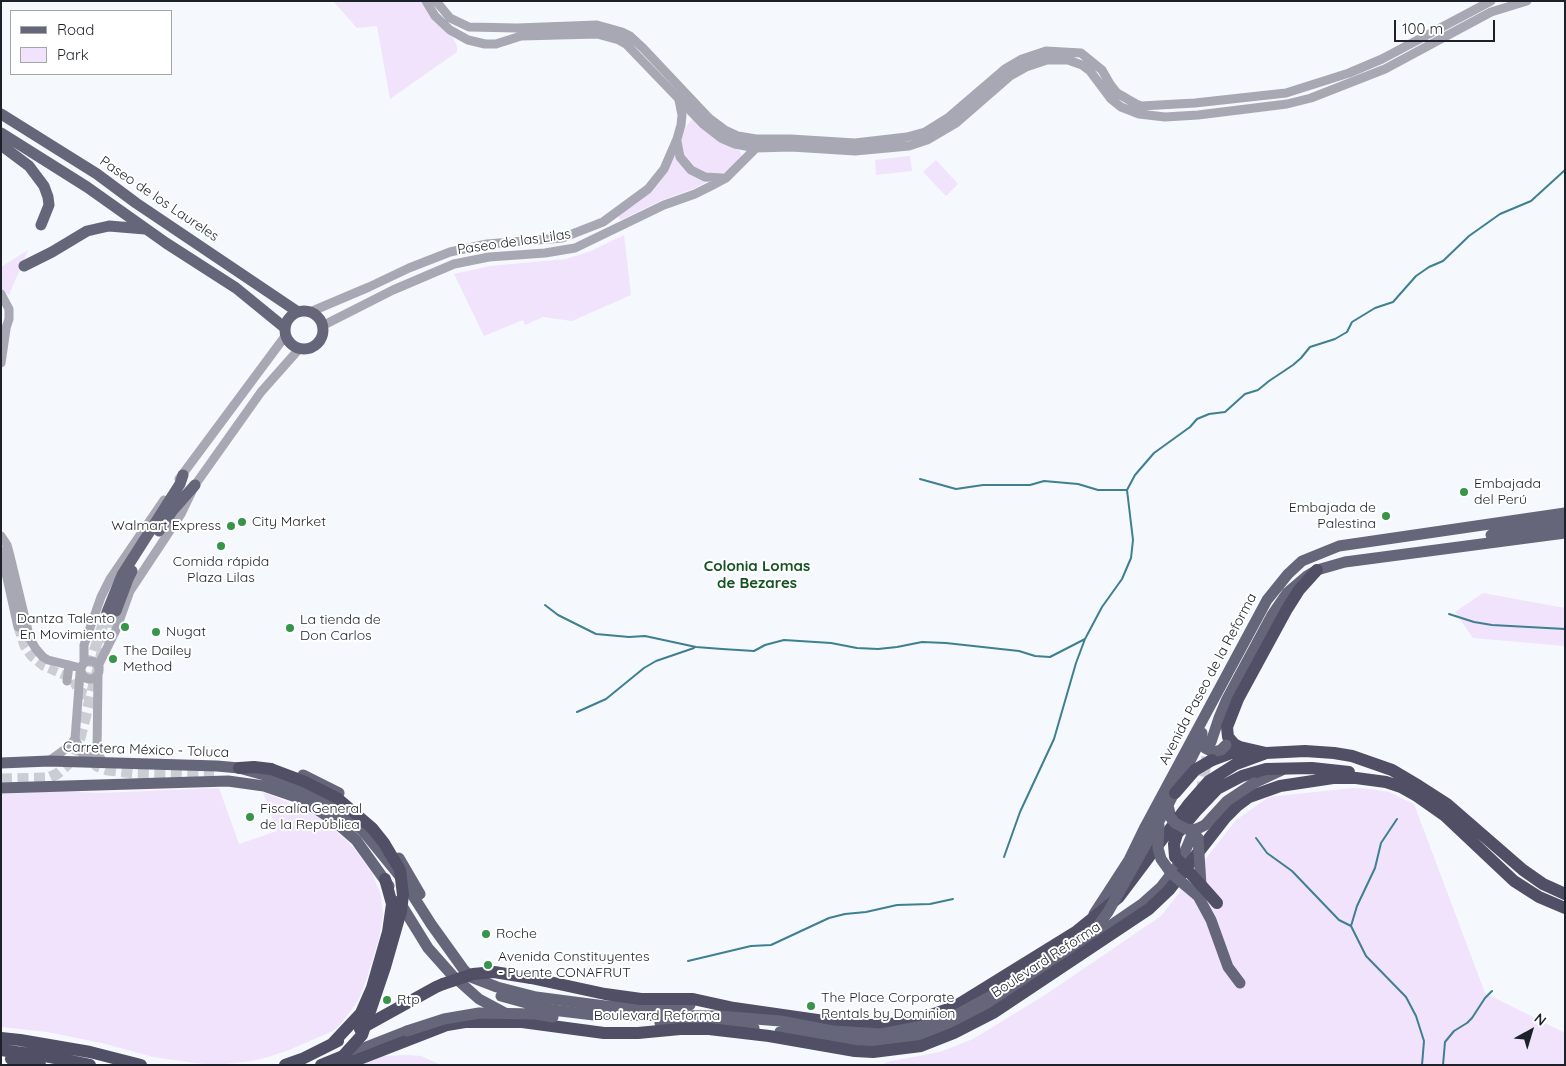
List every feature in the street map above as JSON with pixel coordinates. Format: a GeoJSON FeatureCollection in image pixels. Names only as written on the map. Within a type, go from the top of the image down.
{"type":"FeatureCollection","features":[{"type":"Feature","properties":{"kind":"highway"},"geometry":{"type":"LineString","coordinates":[[1317,570],[1299,590],[1238,699],[1227,726],[1227,741],[1249,750],[1266,753],[1304,751],[1334,753],[1359,758],[1392,770],[1447,804],[1523,870],[1543,884],[1565,894]]}},
{"type":"Feature","properties":{"kind":"highway"},"geometry":{"type":"LineString","coordinates":[[1174,793],[1195,770],[1212,760],[1231,753],[1249,750]]}},
{"type":"Feature","properties":{"kind":"highway","name":"Boulevard Reforma"},"geometry":{"type":"LineString","coordinates":[[285,1065],[332,1044],[436,987],[473,974],[494,972],[512,974],[605,994],[641,999],[693,999],[734,1008],[852,1025],[886,1025],[920,1019],[954,1007],[1077,931],[1119,897],[1188,805],[1209,782],[1236,764],[1266,753]]}},
{"type":"Feature","properties":{"kind":"highway"},"geometry":{"type":"LineString","coordinates":[[239,768],[270,769],[303,781],[337,798],[372,828],[384,843],[400,870],[404,895],[386,967],[362,1036],[343,1060]]}},
{"type":"Feature","properties":{"kind":"highway"},"geometry":{"type":"LineString","coordinates":[[1176,858],[1174,844],[1177,834],[1217,789],[1242,776],[1266,769],[1333,769],[1360,774],[1372,780],[1401,787],[1430,805],[1458,828],[1514,881],[1538,897],[1565,908]]}},
{"type":"Feature","properties":{"kind":"highway","name":"Boulevard Reforma"},"geometry":{"type":"LineString","coordinates":[[321,1065],[343,1060],[457,1023],[501,1022],[604,1032],[638,1033],[696,1028],[873,1052],[921,1046],[954,1033],[993,1013],[1158,902],[1216,829],[1237,806],[1249,797],[1267,790],[1305,782],[1334,778],[1372,780]]}},
{"type":"Feature","properties":{"kind":"highway"},"geometry":{"type":"LineString","coordinates":[[1149,858],[1158,854],[1166,854],[1176,858],[1217,903]]}},
{"type":"Feature","properties":{"kind":"highway"},"geometry":{"type":"LineString","coordinates":[[332,1044],[361,1013],[372,988],[388,932],[392,904],[385,879]]}},
{"type":"Feature","properties":{"kind":"highway"},"geometry":{"type":"LineString","coordinates":[[1,1038],[90,1052],[141,1065]]}},
{"type":"Feature","properties":{"kind":"highway"},"geometry":{"type":"LineString","coordinates":[[1,1050],[90,1065]]}},
{"type":"Feature","properties":{"kind":"highway"},"geometry":{"type":"LineString","coordinates":[[1,1057],[40,1065]]}},
{"type":"Feature","properties":{"kind":"main road","name":"Paseo de los Laureles"},"geometry":{"type":"LineString","coordinates":[[1,114],[97,174],[136,203],[298,312]]}},
{"type":"Feature","properties":{"kind":"main road"},"geometry":{"type":"LineString","coordinates":[[1,133],[87,187],[145,229],[236,288],[285,331],[288,341],[300,348],[306,349],[317,344],[322,335],[322,326],[316,315],[310,312],[298,312],[289,318],[285,331]]}},
{"type":"Feature","properties":{"kind":"main road"},"geometry":{"type":"LineString","coordinates":[[1,145],[29,166],[44,186],[48,197],[48,206],[42,225]]}},
{"type":"Feature","properties":{"kind":"main road"},"geometry":{"type":"LineString","coordinates":[[24,266],[87,231],[109,226],[145,229]]}},
{"type":"Feature","properties":{"kind":"main road"},"geometry":{"type":"LineString","coordinates":[[236,288],[241,284],[243,275]]}},
{"type":"Feature","properties":{"kind":"main road"},"geometry":{"type":"LineString","coordinates":[[183,475],[180,484],[122,575],[111,611],[128,579],[162,526],[195,485]]}},
{"type":"Feature","properties":{"kind":"main road","name":"Avenida Paseo de la Reforma"},"geometry":{"type":"LineString","coordinates":[[1091,920],[1129,860],[1270,595],[1302,561],[1339,546],[1565,513]]}},
{"type":"Feature","properties":{"kind":"main road"},"geometry":{"type":"LineString","coordinates":[[1409,552],[1427,544],[1565,524]]}},
{"type":"Feature","properties":{"kind":"main road","name":"Avenida Paseo de la Reforma"},"geometry":{"type":"LineString","coordinates":[[1205,737],[1219,718],[1272,615],[1294,586],[1317,570],[1345,562],[1409,552],[1565,533]]}},
{"type":"Feature","properties":{"kind":"main road"},"geometry":{"type":"LineString","coordinates":[[1205,714],[1205,748],[1212,752],[1221,750],[1227,741]]}},
{"type":"Feature","properties":{"kind":"main road"},"geometry":{"type":"LineString","coordinates":[[472,977],[501,996],[552,1010],[594,1015],[719,1016],[881,1034],[928,1025],[954,1016],[990,996],[1073,945],[1097,927],[1108,912],[1159,824],[1205,737]]}},
{"type":"Feature","properties":{"kind":"main road","name":"Carretera México - Toluca"},"geometry":{"type":"LineString","coordinates":[[1,763],[49,761],[104,763],[218,771],[239,768],[305,789],[341,812],[363,831],[403,880],[431,924],[464,970],[472,977],[497,987],[536,997],[605,1006],[686,1005],[734,1008]]}},
{"type":"Feature","properties":{"kind":"main road"},"geometry":{"type":"LineString","coordinates":[[218,771],[257,762],[265,763],[306,776],[339,793],[372,821],[392,846],[428,910],[431,924]]}},
{"type":"Feature","properties":{"kind":"main road"},"geometry":{"type":"LineString","coordinates":[[1168,805],[1171,818],[1175,823],[1193,830],[1205,825],[1227,801],[1254,783],[1284,769]]}},
{"type":"Feature","properties":{"kind":"main road"},"geometry":{"type":"LineString","coordinates":[[218,771],[223,776],[237,781]]}},
{"type":"Feature","properties":{"kind":"main road","name":"Carretera México - Toluca"},"geometry":{"type":"LineString","coordinates":[[1,788],[237,781],[277,790],[298,798],[322,811],[342,826],[356,840],[385,879],[428,948],[462,984],[495,1008],[537,1024]]}},
{"type":"Feature","properties":{"kind":"main road"},"geometry":{"type":"LineString","coordinates":[[1169,890],[1195,836],[1199,815]]}},
{"type":"Feature","properties":{"kind":"main road"},"geometry":{"type":"LineString","coordinates":[[1159,824],[1158,848],[1161,860],[1172,873],[1198,896],[1228,955],[1228,968],[1240,983]]}},
{"type":"Feature","properties":{"kind":"main road"},"geometry":{"type":"LineString","coordinates":[[343,1060],[444,1018],[479,1013],[536,1014],[597,1023],[701,1021],[873,1044],[905,1041],[934,1033],[974,1014],[1110,928],[1161,887],[1181,861],[1195,836]]}},
{"type":"Feature","properties":{"kind":"main road"},"geometry":{"type":"LineString","coordinates":[[1195,836],[1201,885]]}},
{"type":"Feature","properties":{"kind":"street"},"geometry":{"type":"LineString","coordinates":[[426,1],[434,16],[450,30],[468,40],[485,44],[496,44],[521,36],[597,34],[619,40],[626,44],[703,124],[715,134],[735,144],[756,148],[791,147],[855,151],[887,149],[916,144],[952,126],[1010,76],[1047,60],[1068,60],[1082,65],[1090,71],[1106,94],[1116,104],[1139,114],[1165,117],[1198,115],[1288,104],[1310,98],[1385,69],[1491,12],[1527,1]]}},
{"type":"Feature","properties":{"kind":"street"},"geometry":{"type":"LineString","coordinates":[[436,1],[450,18],[469,27],[517,28],[597,25],[622,32],[630,36],[643,48],[709,118],[725,130],[738,136],[752,139],[791,139],[855,143],[907,138],[925,132],[949,117],[1005,69],[1022,59],[1046,51],[1081,52],[1102,70],[1117,93],[1126,100],[1141,106],[1214,101],[1286,93],[1349,74],[1382,59],[1491,1]]}},
{"type":"Feature","properties":{"kind":"street","name":"Paseo de las Lilas"},"geometry":{"type":"LineString","coordinates":[[310,312],[450,252],[487,244],[562,238],[597,226],[637,198],[664,169],[677,139],[682,120],[682,109],[678,97]]}},
{"type":"Feature","properties":{"kind":"street"},"geometry":{"type":"LineString","coordinates":[[677,139],[680,157],[691,170],[705,178],[726,178]]}},
{"type":"Feature","properties":{"kind":"street","name":"Paseo de las Lilas"},"geometry":{"type":"LineString","coordinates":[[322,326],[393,290],[454,264],[488,257],[544,253],[575,248],[664,205],[695,194],[726,178],[756,148]]}},
{"type":"Feature","properties":{"kind":"street"},"geometry":{"type":"LineString","coordinates":[[1,294],[9,309],[9,319],[4,332],[1,363]]}},
{"type":"Feature","properties":{"kind":"street"},"geometry":{"type":"LineString","coordinates":[[97,753],[90,758],[86,757],[80,752],[75,739],[84,645],[101,597],[110,579],[144,528],[285,331]]}},
{"type":"Feature","properties":{"kind":"street"},"geometry":{"type":"LineString","coordinates":[[1,536],[7,545],[30,639],[33,644],[43,657],[82,668],[87,680],[93,679],[116,630],[130,591],[181,514],[195,485],[261,392],[300,348]]}},
{"type":"Feature","properties":{"kind":"street"},"geometry":{"type":"LineString","coordinates":[[1,551],[18,627]]}},
{"type":"Feature","properties":{"kind":"street"},"geometry":{"type":"LineString","coordinates":[[82,668],[91,661],[98,671],[97,753],[104,763]]}},
{"type":"Feature","properties":{"kind":"street"},"geometry":{"type":"LineString","coordinates":[[67,681],[70,664]]}},
{"type":"Feature","properties":{"kind":"street"},"geometry":{"type":"LineString","coordinates":[[49,761],[67,748],[75,739]]}},
{"type":"Feature","properties":{"kind":"green space"},"geometry":{"type":"Polygon","coordinates":[[[333,1],[423,1],[453,38],[457,46],[457,52],[390,99],[377,26],[357,28],[333,1]]]}},
{"type":"Feature","properties":{"kind":"green space"},"geometry":{"type":"Polygon","coordinates":[[[693,118],[740,151],[742,156],[726,173],[706,174],[693,167],[684,155],[681,138],[682,132],[693,118]]]}},
{"type":"Feature","properties":{"kind":"green space"},"geometry":{"type":"Polygon","coordinates":[[[674,153],[676,158],[709,181],[662,200],[621,220],[618,216],[674,153]]]}},
{"type":"Feature","properties":{"kind":"green space"},"geometry":{"type":"Polygon","coordinates":[[[910,156],[912,171],[876,175],[875,160],[910,156]]]}},
{"type":"Feature","properties":{"kind":"green space"},"geometry":{"type":"Polygon","coordinates":[[[936,160],[958,184],[946,196],[923,172],[936,160]]]}},
{"type":"Feature","properties":{"kind":"green space"},"geometry":{"type":"Polygon","coordinates":[[[624,235],[631,295],[572,321],[543,317],[525,325],[523,320],[484,336],[454,274],[490,266],[566,259],[591,251],[624,235]]]}},
{"type":"Feature","properties":{"kind":"green space"},"geometry":{"type":"Polygon","coordinates":[[[28,250],[9,295],[1,290],[1,267],[28,250]]]}},
{"type":"Feature","properties":{"kind":"green space"},"geometry":{"type":"Polygon","coordinates":[[[1483,593],[1565,608],[1565,646],[1473,638],[1455,612],[1483,593]]]}},
{"type":"Feature","properties":{"kind":"green space"},"geometry":{"type":"Polygon","coordinates":[[[219,788],[239,844],[277,831],[263,792],[324,820],[353,847],[372,873],[381,895],[383,915],[379,938],[358,1001],[339,1026],[333,1031],[268,1057],[217,1065],[153,1057],[106,1044],[48,1032],[1,1027],[1,794],[63,791],[99,793],[219,788]]]}},
{"type":"Feature","properties":{"kind":"green space"},"geometry":{"type":"Polygon","coordinates":[[[1353,788],[1389,792],[1414,804],[1485,993],[1565,1033],[1565,1065],[882,1065],[887,1062],[940,1052],[973,1039],[1045,995],[1161,916],[1236,820],[1269,797],[1353,788]]]}},
{"type":"Feature","properties":{"kind":"green space"},"geometry":{"type":"Polygon","coordinates":[[[384,1056],[421,1056],[441,1065],[361,1065],[384,1056]]]}},
{"type":"Feature","properties":{"kind":"waterway"},"geometry":{"type":"LineString","coordinates":[[1004,857],[1020,812],[1054,739],[1085,639],[1102,607],[1122,579],[1131,558],[1133,540],[1127,490],[1135,475],[1154,453],[1190,427],[1197,419],[1209,414],[1225,412],[1245,394],[1258,390],[1293,365],[1310,347],[1335,339],[1347,332],[1352,322],[1375,308],[1393,302],[1416,276],[1429,267],[1443,261],[1469,236],[1500,214],[1531,201],[1565,170]]}},
{"type":"Feature","properties":{"kind":"waterway"},"geometry":{"type":"LineString","coordinates":[[920,479],[956,489],[983,485],[1030,485],[1044,481],[1078,484],[1098,490],[1127,490]]}},
{"type":"Feature","properties":{"kind":"waterway"},"geometry":{"type":"LineString","coordinates":[[545,605],[558,615],[596,634],[629,637],[645,636],[696,647],[722,649],[754,651],[765,645],[784,640],[878,649],[922,642],[1019,651],[1035,656],[1050,657],[1085,639]]}},
{"type":"Feature","properties":{"kind":"waterway"},"geometry":{"type":"LineString","coordinates":[[1449,614],[1474,622],[1492,625],[1565,629]]}},
{"type":"Feature","properties":{"kind":"waterway"},"geometry":{"type":"LineString","coordinates":[[577,712],[606,699],[644,668],[656,661],[694,648]]}},
{"type":"Feature","properties":{"kind":"waterway"},"geometry":{"type":"LineString","coordinates":[[1351,926],[1357,906],[1375,868],[1381,843],[1397,819]]}},
{"type":"Feature","properties":{"kind":"waterway"},"geometry":{"type":"LineString","coordinates":[[1256,838],[1267,853],[1292,871],[1339,920],[1351,926],[1366,956],[1406,997],[1416,1016],[1424,1041],[1422,1065]]}},
{"type":"Feature","properties":{"kind":"waterway"},"geometry":{"type":"LineString","coordinates":[[688,961],[751,946],[771,945],[829,918],[845,914],[866,912],[897,905],[930,904],[953,899]]}},
{"type":"Feature","properties":{"kind":"waterway"},"geometry":{"type":"LineString","coordinates":[[1443,1065],[1445,1042],[1454,1031],[1472,1018],[1492,991]]}},
{"type":"Feature","properties":{"kind":"tunnel"},"geometry":{"type":"LineString","coordinates":[[1,779],[48,778],[57,774],[67,765],[80,738],[103,649],[116,611]]}},
{"type":"Feature","properties":{"kind":"tunnel"},"geometry":{"type":"LineString","coordinates":[[79,698],[107,612]]}},
{"type":"Feature","properties":{"kind":"tunnel"},"geometry":{"type":"LineString","coordinates":[[18,627],[24,646],[31,656],[43,666],[73,679],[78,692]]}},
{"type":"Feature","properties":{"kind":"tunnel"},"geometry":{"type":"LineString","coordinates":[[1201,793],[1207,757]]}},
{"type":"Feature","properties":{"kind":"tunnel"},"geometry":{"type":"LineString","coordinates":[[92,760],[97,766],[108,770],[135,773],[214,775]]}},
{"type":"Feature","properties":{"kind":"place","name":"Embajada del Perú"},"geometry":{"type":"Point","coordinates":[1464,492]}},
{"type":"Feature","properties":{"kind":"place","name":"Embajada de Palestina"},"geometry":{"type":"Point","coordinates":[1386,516]}},
{"type":"Feature","properties":{"kind":"place","name":"City Market"},"geometry":{"type":"Point","coordinates":[242,522]}},
{"type":"Feature","properties":{"kind":"place","name":"Walmart Express"},"geometry":{"type":"Point","coordinates":[231,526]}},
{"type":"Feature","properties":{"kind":"place","name":"Comida rápida Plaza Lilas"},"geometry":{"type":"Point","coordinates":[221,546]}},
{"type":"Feature","properties":{"kind":"place","name":"Dantza Talento En Movimiento"},"geometry":{"type":"Point","coordinates":[125,627]}},
{"type":"Feature","properties":{"kind":"place","name":"La tienda de Don Carlos"},"geometry":{"type":"Point","coordinates":[290,628]}},
{"type":"Feature","properties":{"kind":"place","name":"Nugat"},"geometry":{"type":"Point","coordinates":[156,632]}},
{"type":"Feature","properties":{"kind":"place","name":"The Dailey Method"},"geometry":{"type":"Point","coordinates":[113,659]}},
{"type":"Feature","properties":{"kind":"place","name":"Fiscalía General de la República"},"geometry":{"type":"Point","coordinates":[250,817]}},
{"type":"Feature","properties":{"kind":"place","name":"Roche"},"geometry":{"type":"Point","coordinates":[486,934]}},
{"type":"Feature","properties":{"kind":"place","name":"Avenida Constituyentes - Puente CONAFRUT"},"geometry":{"type":"Point","coordinates":[488,965]}},
{"type":"Feature","properties":{"kind":"place","name":"Rtp"},"geometry":{"type":"Point","coordinates":[387,1000]}},
{"type":"Feature","properties":{"kind":"place","name":"The Place Corporate Rentals by Dominion"},"geometry":{"type":"Point","coordinates":[811,1006]}},
{"type":"Feature","properties":{"kind":"district","name":"Colonia Lomas de Bezares"},"geometry":{"type":"Point","coordinates":[757,574]}}]}
